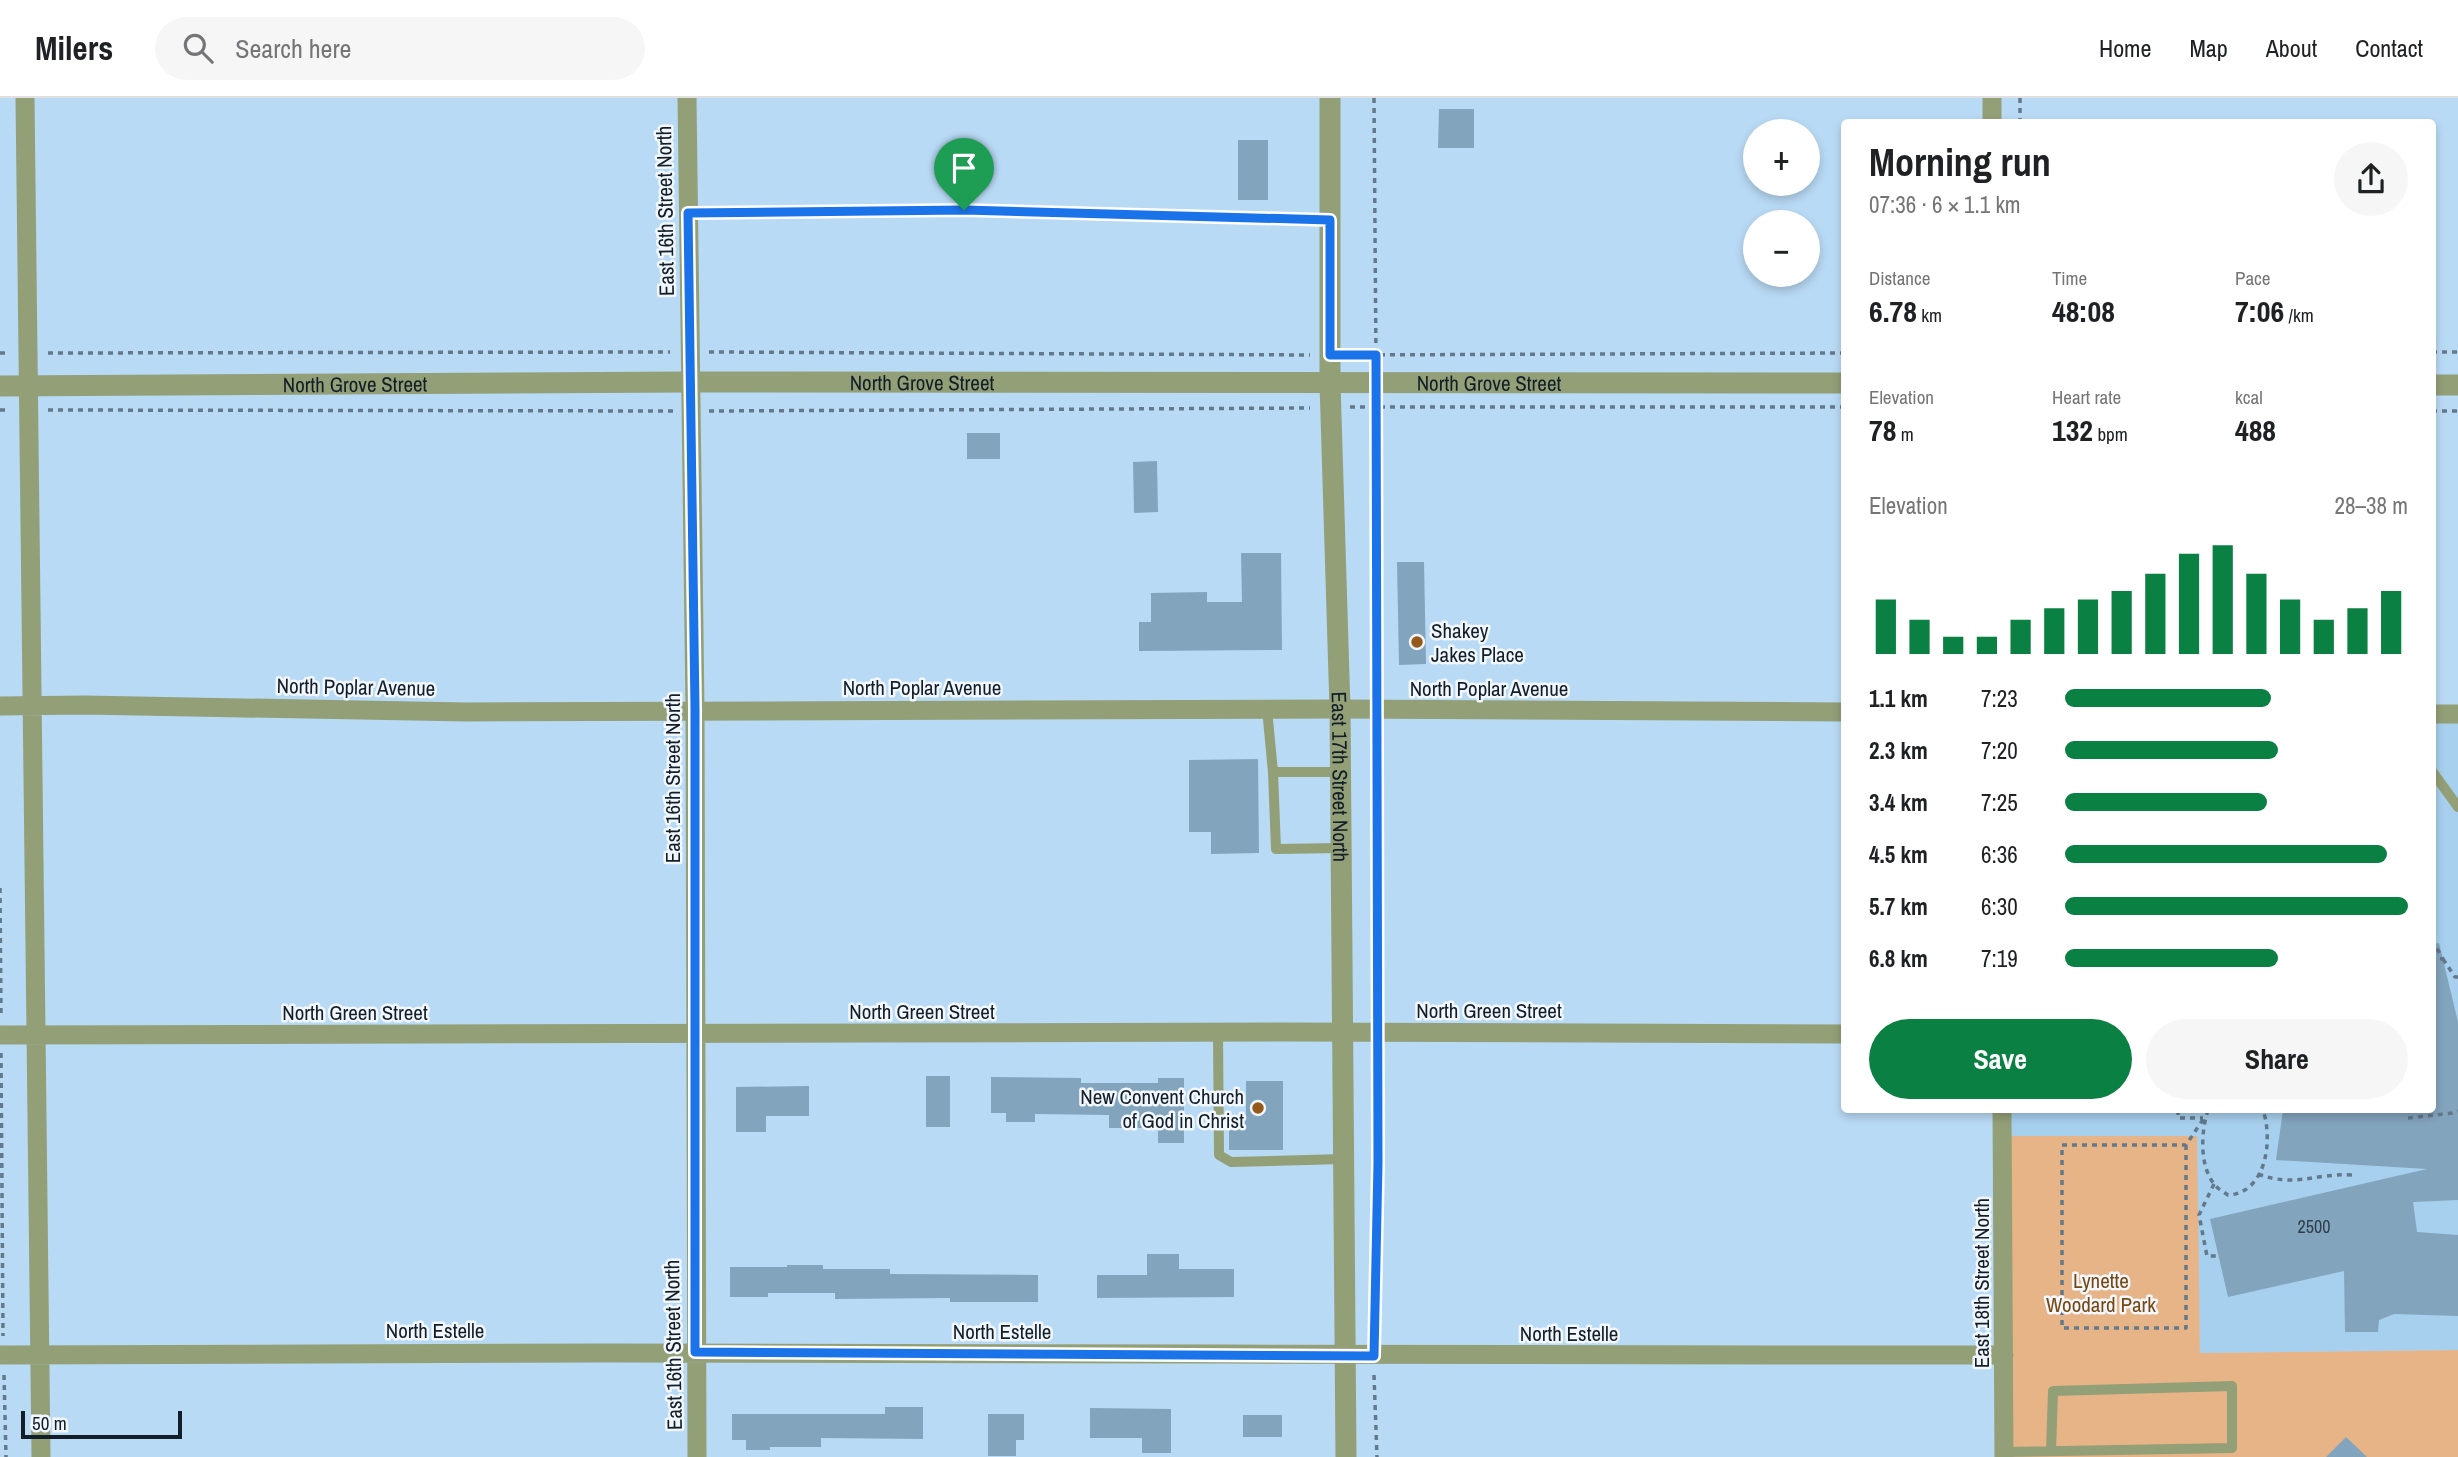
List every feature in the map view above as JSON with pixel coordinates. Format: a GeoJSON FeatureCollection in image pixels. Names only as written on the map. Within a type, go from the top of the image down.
{"type":"FeatureCollection","features":[{"type":"Feature","properties":{"kind":"street"},"geometry":{"type":"LineString","coordinates":[[25,98],[41,1457]]}},
{"type":"Feature","properties":{"kind":"street","name":"East 16th Street North"},"geometry":{"type":"LineString","coordinates":[[687,98],[695,709],[696,1457]]}},
{"type":"Feature","properties":{"kind":"street","name":"East 17th Street North"},"geometry":{"type":"LineString","coordinates":[[1330,98],[1330,383],[1341,772],[1346,1457]]}},
{"type":"Feature","properties":{"kind":"street"},"geometry":{"type":"LineString","coordinates":[[1992,98],[1992,119]]}},
{"type":"Feature","properties":{"kind":"street","name":"North Grove Street"},"geometry":{"type":"LineString","coordinates":[[0,386],[690,382],[1841,383]]}},
{"type":"Feature","properties":{"kind":"street"},"geometry":{"type":"LineString","coordinates":[[2436,384],[2458,385]]}},
{"type":"Feature","properties":{"kind":"street","name":"North Poplar Avenue"},"geometry":{"type":"LineString","coordinates":[[0,706],[466,712],[695,709],[1841,712]]}},
{"type":"Feature","properties":{"kind":"street"},"geometry":{"type":"LineString","coordinates":[[2436,714],[2458,714]]}},
{"type":"Feature","properties":{"kind":"street","name":"North Green Street"},"geometry":{"type":"LineString","coordinates":[[0,1035],[1218,1032],[1841,1034]]}},
{"type":"Feature","properties":{"kind":"street","name":"East 18th Street North"},"geometry":{"type":"LineString","coordinates":[[2002,1113],[2004,1455]]}},
{"type":"Feature","properties":{"kind":"street","name":"North Estelle"},"geometry":{"type":"LineString","coordinates":[[2,1355],[695,1352],[1345,1356],[2004,1355]]}},
{"type":"Feature","properties":{"kind":"lane"},"geometry":{"type":"LineString","coordinates":[[688,213],[964,210],[1330,220]]}},
{"type":"Feature","properties":{"kind":"lane"},"geometry":{"type":"LineString","coordinates":[[1267,709],[1276,849],[1341,848]]}},
{"type":"Feature","properties":{"kind":"lane"},"geometry":{"type":"LineString","coordinates":[[1273,772],[1341,772]]}},
{"type":"Feature","properties":{"kind":"lane"},"geometry":{"type":"LineString","coordinates":[[2436,777],[2458,807]]}},
{"type":"Feature","properties":{"kind":"lane"},"geometry":{"type":"LineString","coordinates":[[1218,1032],[1219,1155],[1231,1162],[1343,1159]]}},
{"type":"Feature","properties":{"kind":"lane"},"geometry":{"type":"LineString","coordinates":[[2004,1455],[2051,1451],[2232,1448],[2232,1386],[2053,1391],[2051,1451]]}},
{"type":"Feature","properties":{"kind":"path"},"geometry":{"type":"LineString","coordinates":[[1374,98],[1378,1032],[1374,1356],[1377,1457]]}},
{"type":"Feature","properties":{"kind":"path"},"geometry":{"type":"LineString","coordinates":[[2020,98],[2020,119]]}},
{"type":"Feature","properties":{"kind":"path"},"geometry":{"type":"LineString","coordinates":[[2436,352],[2458,352]]}},
{"type":"Feature","properties":{"kind":"path"},"geometry":{"type":"LineString","coordinates":[[0,353],[1841,354]]}},
{"type":"Feature","properties":{"kind":"path"},"geometry":{"type":"LineString","coordinates":[[0,410],[691,411],[1841,407]]}},
{"type":"Feature","properties":{"kind":"path"},"geometry":{"type":"LineString","coordinates":[[2436,411],[2458,411]]}},
{"type":"Feature","properties":{"kind":"path"},"geometry":{"type":"LineString","coordinates":[[0,888],[2,1355],[6,1457]]}},
{"type":"Feature","properties":{"kind":"path"},"geometry":{"type":"LineString","coordinates":[[2436,947],[2458,977]]}},
{"type":"Feature","properties":{"kind":"path"},"geometry":{"type":"LineString","coordinates":[[2436,958],[2443,959]]}},
{"type":"Feature","properties":{"kind":"path"},"geometry":{"type":"LineString","coordinates":[[2408,1118],[2458,1111]]}},
{"type":"Feature","properties":{"kind":"path"},"geometry":{"type":"LineString","coordinates":[[2178,1113],[2178,1118],[2204,1118]]}},
{"type":"Feature","properties":{"kind":"path"},"geometry":{"type":"LineString","coordinates":[[2186,1145],[2062,1145],[2062,1328],[2186,1328],[2186,1145],[2206,1113]]}},
{"type":"Feature","properties":{"kind":"path"},"geometry":{"type":"LineString","coordinates":[[2204,1118],[2204,1154],[2214,1184],[2228,1195],[2240,1194],[2253,1185],[2263,1166],[2268,1139],[2264,1113]]}},
{"type":"Feature","properties":{"kind":"path"},"geometry":{"type":"LineString","coordinates":[[2258,1174],[2276,1181],[2293,1182],[2351,1175]]}},
{"type":"Feature","properties":{"kind":"path"},"geometry":{"type":"LineString","coordinates":[[2214,1184],[2199,1215],[2207,1256],[2219,1256]]}},
{"type":"Feature","properties":{"kind":"shaded area"},"geometry":{"type":"Polygon","coordinates":[[[2436,715],[2458,715],[2458,1350],[2200,1353],[2196,1136],[2002,1136],[2002,1113],[2436,1113],[2436,715]]]}},
{"type":"Feature","properties":{"kind":"green space","name":"Lynette Woodard Park"},"geometry":{"type":"Polygon","coordinates":[[[2002,1136],[2197,1136],[2200,1353],[2458,1350],[2458,1457],[2004,1457],[2002,1136]]]}},
{"type":"Feature","properties":{"kind":"building"},"geometry":{"type":"Polygon","coordinates":[[[1439,109],[1474,109],[1474,148],[1438,148],[1439,109]]]}},
{"type":"Feature","properties":{"kind":"building"},"geometry":{"type":"Polygon","coordinates":[[[1238,140],[1268,140],[1268,200],[1238,200],[1238,140]]]}},
{"type":"Feature","properties":{"kind":"building"},"geometry":{"type":"Polygon","coordinates":[[[967,433],[1000,433],[1000,459],[967,459],[967,433]]]}},
{"type":"Feature","properties":{"kind":"building"},"geometry":{"type":"Polygon","coordinates":[[[1157,461],[1158,512],[1134,513],[1133,462],[1157,461]]]}},
{"type":"Feature","properties":{"kind":"building"},"geometry":{"type":"Polygon","coordinates":[[[1241,553],[1281,553],[1282,650],[1139,651],[1139,622],[1151,622],[1151,593],[1207,592],[1207,602],[1242,602],[1241,553]]]}},
{"type":"Feature","properties":{"kind":"building"},"geometry":{"type":"Polygon","coordinates":[[[1397,562],[1424,562],[1426,664],[1399,665],[1397,562]]]}},
{"type":"Feature","properties":{"kind":"building"},"geometry":{"type":"Polygon","coordinates":[[[1258,759],[1259,853],[1211,854],[1211,832],[1189,832],[1189,760],[1258,759]]]}},
{"type":"Feature","properties":{"kind":"building"},"geometry":{"type":"Polygon","coordinates":[[[2436,943],[2439,943],[2458,1022],[2458,1200],[2413,1202],[2417,1232],[2458,1235],[2458,1316],[2394,1314],[2379,1320],[2378,1332],[2345,1332],[2344,1271],[2228,1297],[2210,1219],[2427,1169],[2276,1160],[2283,1113],[2436,1113],[2436,943]]]}},
{"type":"Feature","properties":{"kind":"building"},"geometry":{"type":"Polygon","coordinates":[[[926,1076],[950,1076],[950,1127],[926,1127],[926,1076]]]}},
{"type":"Feature","properties":{"kind":"building"},"geometry":{"type":"Polygon","coordinates":[[[991,1077],[1081,1078],[1081,1083],[1158,1083],[1158,1078],[1184,1078],[1184,1143],[1158,1143],[1158,1128],[1109,1128],[1109,1115],[1035,1114],[1035,1122],[1006,1122],[1006,1113],[991,1113],[991,1077]]]}},
{"type":"Feature","properties":{"kind":"building"},"geometry":{"type":"Polygon","coordinates":[[[1246,1081],[1283,1081],[1283,1150],[1229,1150],[1229,1119],[1246,1119],[1246,1081]]]}},
{"type":"Feature","properties":{"kind":"building"},"geometry":{"type":"Polygon","coordinates":[[[809,1086],[809,1116],[766,1116],[766,1132],[736,1132],[736,1087],[809,1086]]]}},
{"type":"Feature","properties":{"kind":"building"},"geometry":{"type":"Polygon","coordinates":[[[1147,1254],[1179,1254],[1179,1269],[1234,1269],[1234,1297],[1097,1298],[1097,1275],[1147,1275],[1147,1254]]]}},
{"type":"Feature","properties":{"kind":"building"},"geometry":{"type":"Polygon","coordinates":[[[823,1265],[823,1269],[890,1269],[890,1274],[1038,1275],[1038,1302],[950,1302],[950,1298],[835,1299],[835,1293],[768,1293],[768,1297],[730,1297],[730,1267],[823,1265]]]}},
{"type":"Feature","properties":{"kind":"building"},"geometry":{"type":"Polygon","coordinates":[[[885,1407],[923,1407],[923,1439],[821,1438],[821,1447],[770,1447],[770,1450],[746,1450],[746,1440],[732,1440],[732,1414],[885,1414],[885,1407]]]}},
{"type":"Feature","properties":{"kind":"building"},"geometry":{"type":"Polygon","coordinates":[[[1090,1408],[1171,1409],[1171,1453],[1142,1453],[1142,1438],[1090,1438],[1090,1408]]]}},
{"type":"Feature","properties":{"kind":"building"},"geometry":{"type":"Polygon","coordinates":[[[988,1414],[1024,1414],[1024,1440],[1016,1440],[1016,1456],[988,1456],[988,1414]]]}},
{"type":"Feature","properties":{"kind":"building"},"geometry":{"type":"Polygon","coordinates":[[[1243,1415],[1282,1415],[1282,1437],[1243,1437],[1243,1415]]]}},
{"type":"Feature","properties":{"kind":"building"},"geometry":{"type":"Polygon","coordinates":[[[2346,1437],[2367,1457],[2326,1457],[2346,1437]]]}},
{"type":"Feature","properties":{"kind":"place","name":"Shakey Jakes Place"},"geometry":{"type":"Point","coordinates":[1417,642]}},
{"type":"Feature","properties":{"kind":"place","name":"New Convent Church of God in Christ"},"geometry":{"type":"Point","coordinates":[1258,1108]}},
{"type":"Feature","properties":{"kind":"route"},"geometry":{"type":"LineString","coordinates":[[964,210],[1330,220],[1330,355],[1376,355],[1378,1163],[1374,1356],[695,1352],[695,709],[688,213],[964,210]]}}]}
